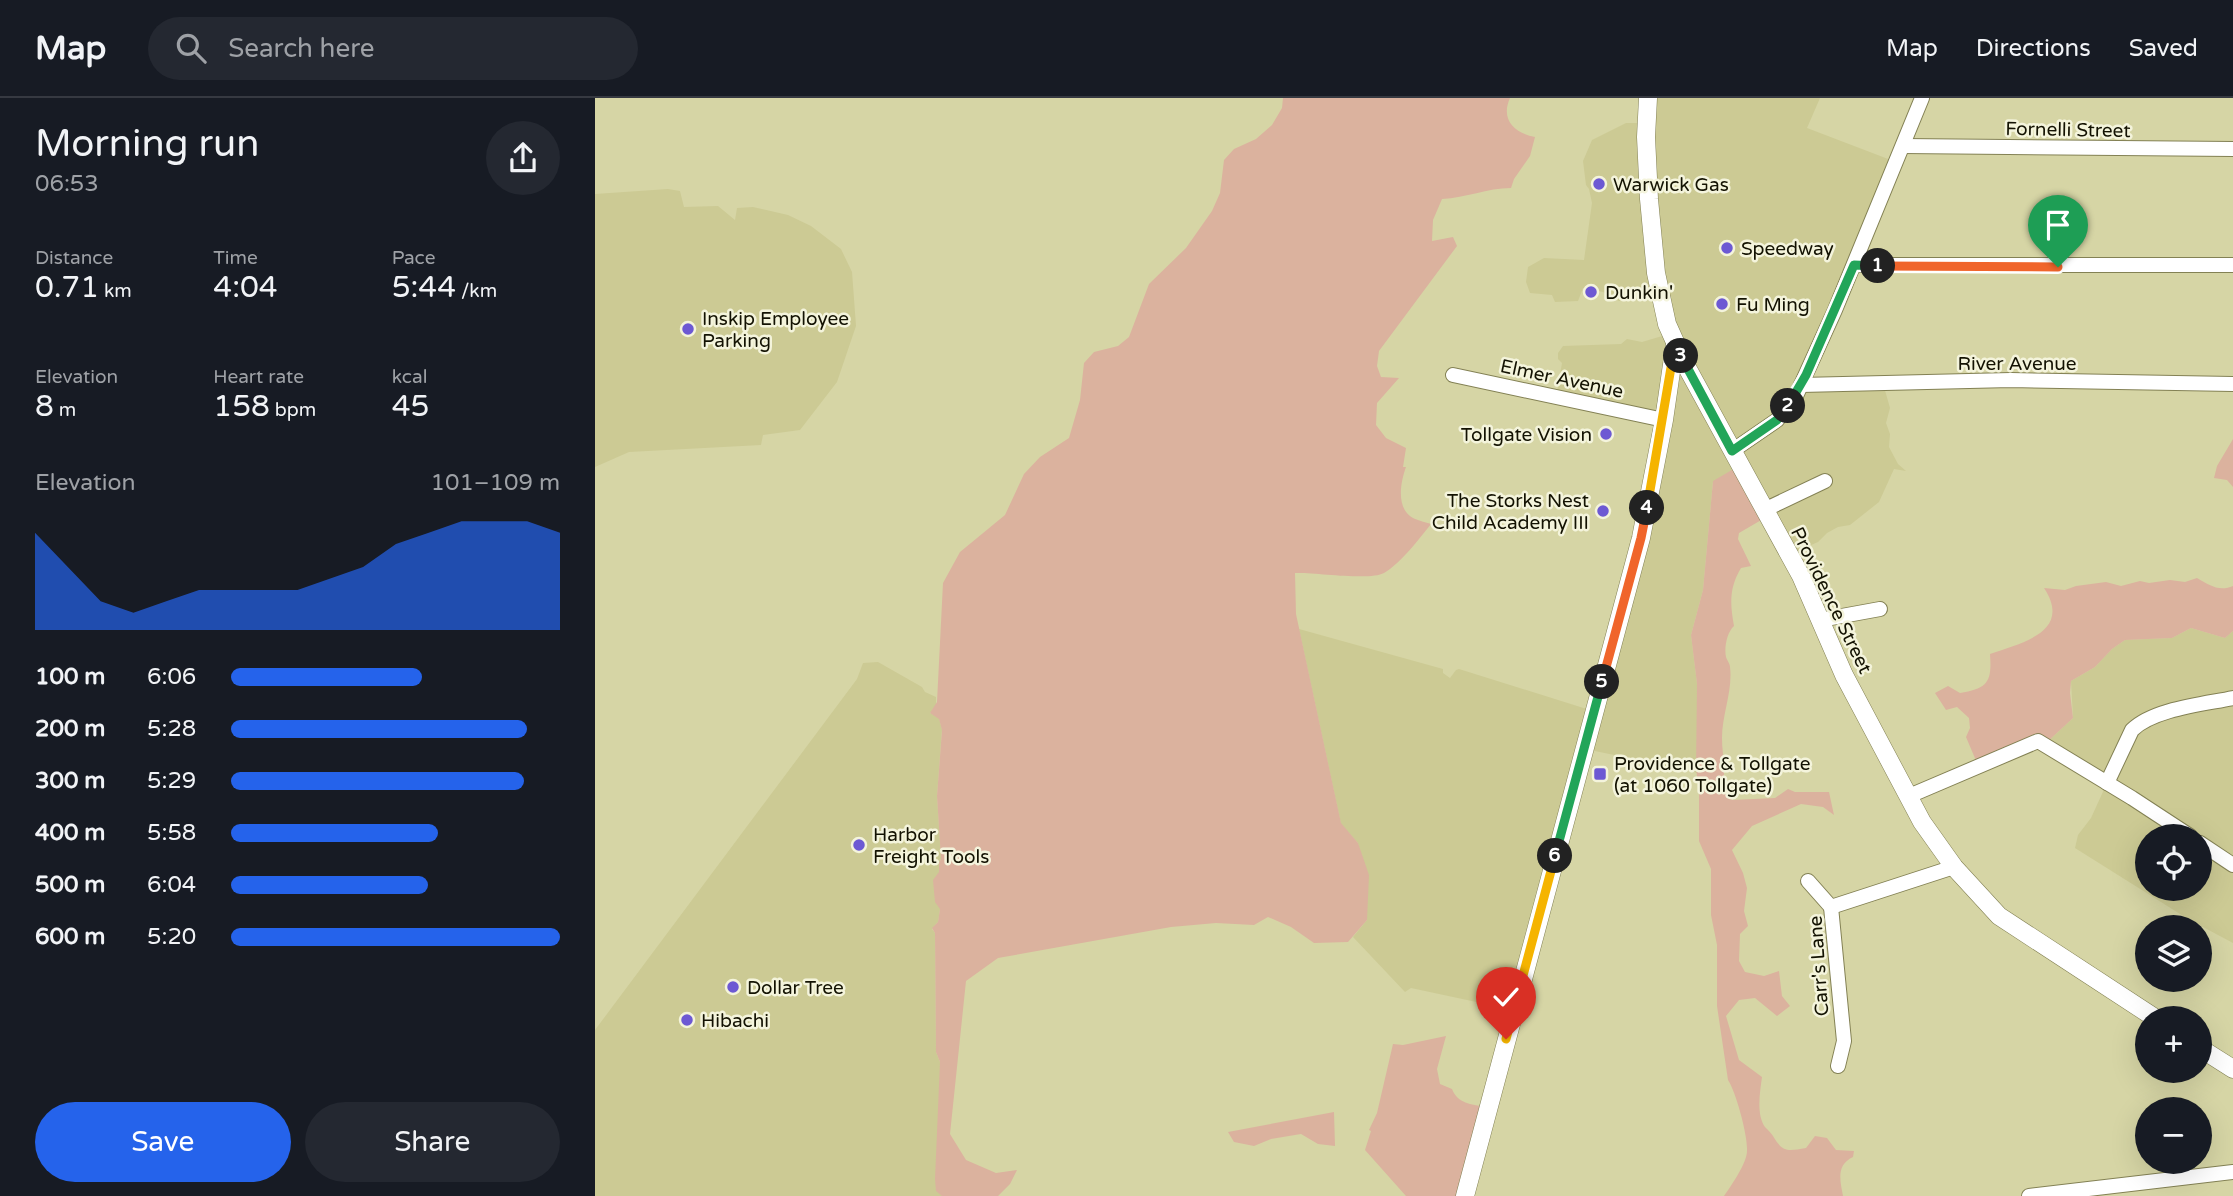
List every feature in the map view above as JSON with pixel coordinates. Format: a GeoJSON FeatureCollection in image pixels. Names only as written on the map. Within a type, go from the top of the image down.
{"type":"FeatureCollection","features":[{"type":"Feature","properties":{"kind":"main road","name":"Providence Street"},"geometry":{"type":"LineString","coordinates":[[1648,98],[1646,137],[1656,273],[1667,324],[1675,344],[1801,576],[1844,675],[1909,796],[1929,833],[1954,867],[1999,916],[2137,1006]]}},
{"type":"Feature","properties":{"kind":"main road"},"geometry":{"type":"LineString","coordinates":[[1465,1196],[1641,538],[1664,420],[1675,344]]}},
{"type":"Feature","properties":{"kind":"main road"},"geometry":{"type":"LineString","coordinates":[[2212,1056],[2233,1069]]}},
{"type":"Feature","properties":{"kind":"street"},"geometry":{"type":"LineString","coordinates":[[1732,451],[1777,420],[1796,396],[1854,265],[1922,98]]}},
{"type":"Feature","properties":{"kind":"street","name":"Fornelli Street"},"geometry":{"type":"LineString","coordinates":[[1903,146],[2233,149]]}},
{"type":"Feature","properties":{"kind":"street"},"geometry":{"type":"LineString","coordinates":[[1854,265],[2233,265]]}},
{"type":"Feature","properties":{"kind":"street","name":"Elmer Avenue"},"geometry":{"type":"LineString","coordinates":[[1453,376],[1664,420]]}},
{"type":"Feature","properties":{"kind":"street","name":"River Avenue"},"geometry":{"type":"LineString","coordinates":[[1801,385],[2011,380],[2233,384]]}},
{"type":"Feature","properties":{"kind":"street"},"geometry":{"type":"LineString","coordinates":[[1764,510],[1825,481]]}},
{"type":"Feature","properties":{"kind":"street"},"geometry":{"type":"LineString","coordinates":[[1820,620],[1880,609]]}},
{"type":"Feature","properties":{"kind":"street"},"geometry":{"type":"LineString","coordinates":[[2107,783],[2132,730],[2138,723],[2151,717],[2233,698]]}},
{"type":"Feature","properties":{"kind":"street"},"geometry":{"type":"LineString","coordinates":[[1909,796],[2038,741],[2171,824]]}},
{"type":"Feature","properties":{"kind":"street"},"geometry":{"type":"LineString","coordinates":[[2212,851],[2233,865]]}},
{"type":"Feature","properties":{"kind":"street","name":"Carr's Lane"},"geometry":{"type":"LineString","coordinates":[[1838,1066],[1844,1041],[1831,907],[1954,867]]}},
{"type":"Feature","properties":{"kind":"street"},"geometry":{"type":"LineString","coordinates":[[1808,881],[1831,907]]}},
{"type":"Feature","properties":{"kind":"street"},"geometry":{"type":"LineString","coordinates":[[2029,1196],[2233,1172]]}},
{"type":"Feature","properties":{"kind":"shaded area"},"geometry":{"type":"Polygon","coordinates":[[[1283,98],[1510,98],[1507,113],[1511,124],[1521,132],[1535,137],[1530,156],[1511,188],[1442,199],[1433,220],[1432,241],[1453,237],[1457,246],[1379,351],[1377,366],[1381,377],[1399,378],[1377,403],[1376,425],[1386,438],[1406,448],[1401,493],[1403,506],[1410,516],[1431,524],[1403,557],[1384,573],[1355,576],[1295,573],[1296,614],[1341,823],[1358,843],[1369,875],[1367,920],[1348,942],[1314,943],[1291,927],[1268,917],[1254,925],[1216,923],[1171,927],[998,958],[966,981],[950,1134],[966,1160],[996,1173],[1017,1170],[1010,1184],[998,1196],[942,1196],[936,1191],[935,1179],[940,1062],[936,1052],[935,933],[932,928],[938,922],[940,909],[935,902],[933,880],[939,872],[941,859],[937,796],[942,730],[939,719],[930,713],[937,702],[943,583],[960,552],[1005,515],[1024,474],[1040,457],[1069,438],[1080,400],[1084,363],[1094,352],[1118,346],[1129,337],[1149,284],[1186,248],[1212,211],[1220,193],[1224,160],[1234,149],[1256,139],[1272,125],[1282,108],[1283,98]]]}},
{"type":"Feature","properties":{"kind":"shaded area"},"geometry":{"type":"Polygon","coordinates":[[[1650,98],[1820,98],[1807,128],[1896,162],[1805,379],[1884,387],[1890,408],[1886,423],[1890,434],[1889,447],[1898,464],[1906,471],[1894,469],[1879,502],[1850,525],[1838,527],[1818,542],[1786,556],[1767,520],[1713,481],[1703,590],[1691,635],[1697,684],[1697,773],[1674,764],[1669,768],[1661,765],[1652,767],[1624,757],[1585,749],[1509,1009],[1411,988],[1405,992],[1353,937],[1367,920],[1358,843],[1341,824],[1299,629],[1443,669],[1443,673],[1450,678],[1459,669],[1593,711],[1661,423],[1557,392],[1562,363],[1558,359],[1558,353],[1563,346],[1621,344],[1627,339],[1642,342],[1669,334],[1661,298],[1619,301],[1603,292],[1583,288],[1578,301],[1555,302],[1552,295],[1530,293],[1526,282],[1528,267],[1544,258],[1584,260],[1592,203],[1583,161],[1592,140],[1626,123],[1649,123],[1650,98]]]}},
{"type":"Feature","properties":{"kind":"shaded area"},"geometry":{"type":"Polygon","coordinates":[[[668,189],[680,191],[684,207],[718,206],[735,220],[737,208],[753,207],[788,215],[811,226],[841,249],[852,272],[856,326],[837,382],[800,430],[763,435],[761,445],[629,452],[595,467],[595,194],[668,189]]]}},
{"type":"Feature","properties":{"kind":"shaded area"},"geometry":{"type":"Polygon","coordinates":[[[2233,439],[2233,487],[2227,480],[2214,478],[2217,466],[2233,439]]]}},
{"type":"Feature","properties":{"kind":"shaded area"},"geometry":{"type":"Polygon","coordinates":[[[1737,467],[1763,519],[1739,533],[1738,539],[1751,566],[1741,568],[1734,582],[1734,626],[1725,649],[1731,676],[1722,729],[1723,782],[1732,800],[1775,798],[1788,789],[1795,792],[1829,792],[1834,815],[1823,807],[1801,804],[1752,826],[1732,850],[1747,888],[1744,911],[1748,926],[1740,934],[1739,961],[1745,972],[1764,976],[1779,971],[1782,996],[1790,1006],[1777,1016],[1755,998],[1739,1000],[1726,1016],[1739,1060],[1762,1077],[1760,1116],[1765,1127],[1780,1145],[1790,1150],[1806,1148],[1815,1136],[1827,1138],[1836,1150],[1854,1151],[1853,1157],[1842,1169],[1840,1179],[1843,1196],[1724,1196],[1744,1162],[1747,1144],[1738,1104],[1728,1080],[1717,1006],[1717,945],[1711,915],[1711,869],[1699,841],[1697,684],[1691,635],[1703,590],[1713,481],[1737,467]]]}},
{"type":"Feature","properties":{"kind":"shaded area"},"geometry":{"type":"Polygon","coordinates":[[[2197,578],[2219,588],[2233,586],[2233,631],[2225,638],[2191,628],[2172,638],[2125,640],[2095,667],[2071,681],[2073,718],[2045,744],[1977,763],[1966,737],[1970,728],[1969,718],[1957,707],[1946,710],[1935,693],[1948,686],[1960,693],[1982,686],[1989,677],[1990,654],[2028,640],[2048,625],[2052,615],[2051,603],[2044,588],[2065,590],[2106,582],[2121,586],[2140,581],[2185,582],[2197,578]]]}},
{"type":"Feature","properties":{"kind":"shaded area"},"geometry":{"type":"Polygon","coordinates":[[[2191,628],[2225,638],[2233,631],[2233,943],[2212,932],[2212,915],[2182,915],[2159,901],[2212,901],[2212,824],[2135,824],[2135,886],[2075,848],[2078,835],[2091,818],[2107,783],[2045,744],[2073,718],[2071,681],[2095,667],[2125,640],[2172,638],[2191,628]]]}},
{"type":"Feature","properties":{"kind":"shaded area"},"geometry":{"type":"Polygon","coordinates":[[[878,662],[936,697],[936,706],[930,713],[939,718],[942,729],[937,796],[941,859],[940,909],[938,922],[932,929],[935,933],[936,1052],[940,1062],[942,1196],[595,1196],[595,1030],[857,679],[863,663],[878,662]]]}},
{"type":"Feature","properties":{"kind":"shaded area"},"geometry":{"type":"Polygon","coordinates":[[[1446,1036],[1437,1069],[1440,1084],[1452,1089],[1461,1100],[1485,1107],[1462,1196],[1406,1196],[1365,1150],[1371,1131],[1369,1130],[1377,1113],[1393,1044],[1403,1045],[1446,1036]]]}},
{"type":"Feature","properties":{"kind":"shaded area"},"geometry":{"type":"Polygon","coordinates":[[[1334,1112],[1335,1146],[1318,1144],[1301,1134],[1271,1139],[1254,1146],[1234,1142],[1228,1132],[1334,1112]]]}},
{"type":"Feature","properties":{"kind":"place","name":"Warwick Gas"},"geometry":{"type":"Point","coordinates":[1599,184]}},
{"type":"Feature","properties":{"kind":"place","name":"Speedway"},"geometry":{"type":"Point","coordinates":[1727,248]}},
{"type":"Feature","properties":{"kind":"place","name":"Dunkin'"},"geometry":{"type":"Point","coordinates":[1591,292]}},
{"type":"Feature","properties":{"kind":"place","name":"Fu Ming"},"geometry":{"type":"Point","coordinates":[1722,304]}},
{"type":"Feature","properties":{"kind":"place","name":"Inskip Employee Parking"},"geometry":{"type":"Point","coordinates":[688,329]}},
{"type":"Feature","properties":{"kind":"place","name":"Tollgate Vision"},"geometry":{"type":"Point","coordinates":[1606,434]}},
{"type":"Feature","properties":{"kind":"place","name":"The Storks Nest Child Academy III"},"geometry":{"type":"Point","coordinates":[1603,511]}},
{"type":"Feature","properties":{"kind":"place","name":"Providence & Tollgate (at 1060 Tollgate)"},"geometry":{"type":"Point","coordinates":[1600,774]}},
{"type":"Feature","properties":{"kind":"place","name":"Harbor Freight Tools"},"geometry":{"type":"Point","coordinates":[859,845]}},
{"type":"Feature","properties":{"kind":"place","name":"Dollar Tree"},"geometry":{"type":"Point","coordinates":[733,987]}},
{"type":"Feature","properties":{"kind":"place","name":"Hibachi"},"geometry":{"type":"Point","coordinates":[687,1020]}},
{"type":"Feature","properties":{"kind":"route"},"geometry":{"type":"LineString","coordinates":[[1506,1039],[1641,538],[1664,420],[1675,344],[1732,451],[1777,420],[1796,396],[1854,265],[2058,267]]}}]}
